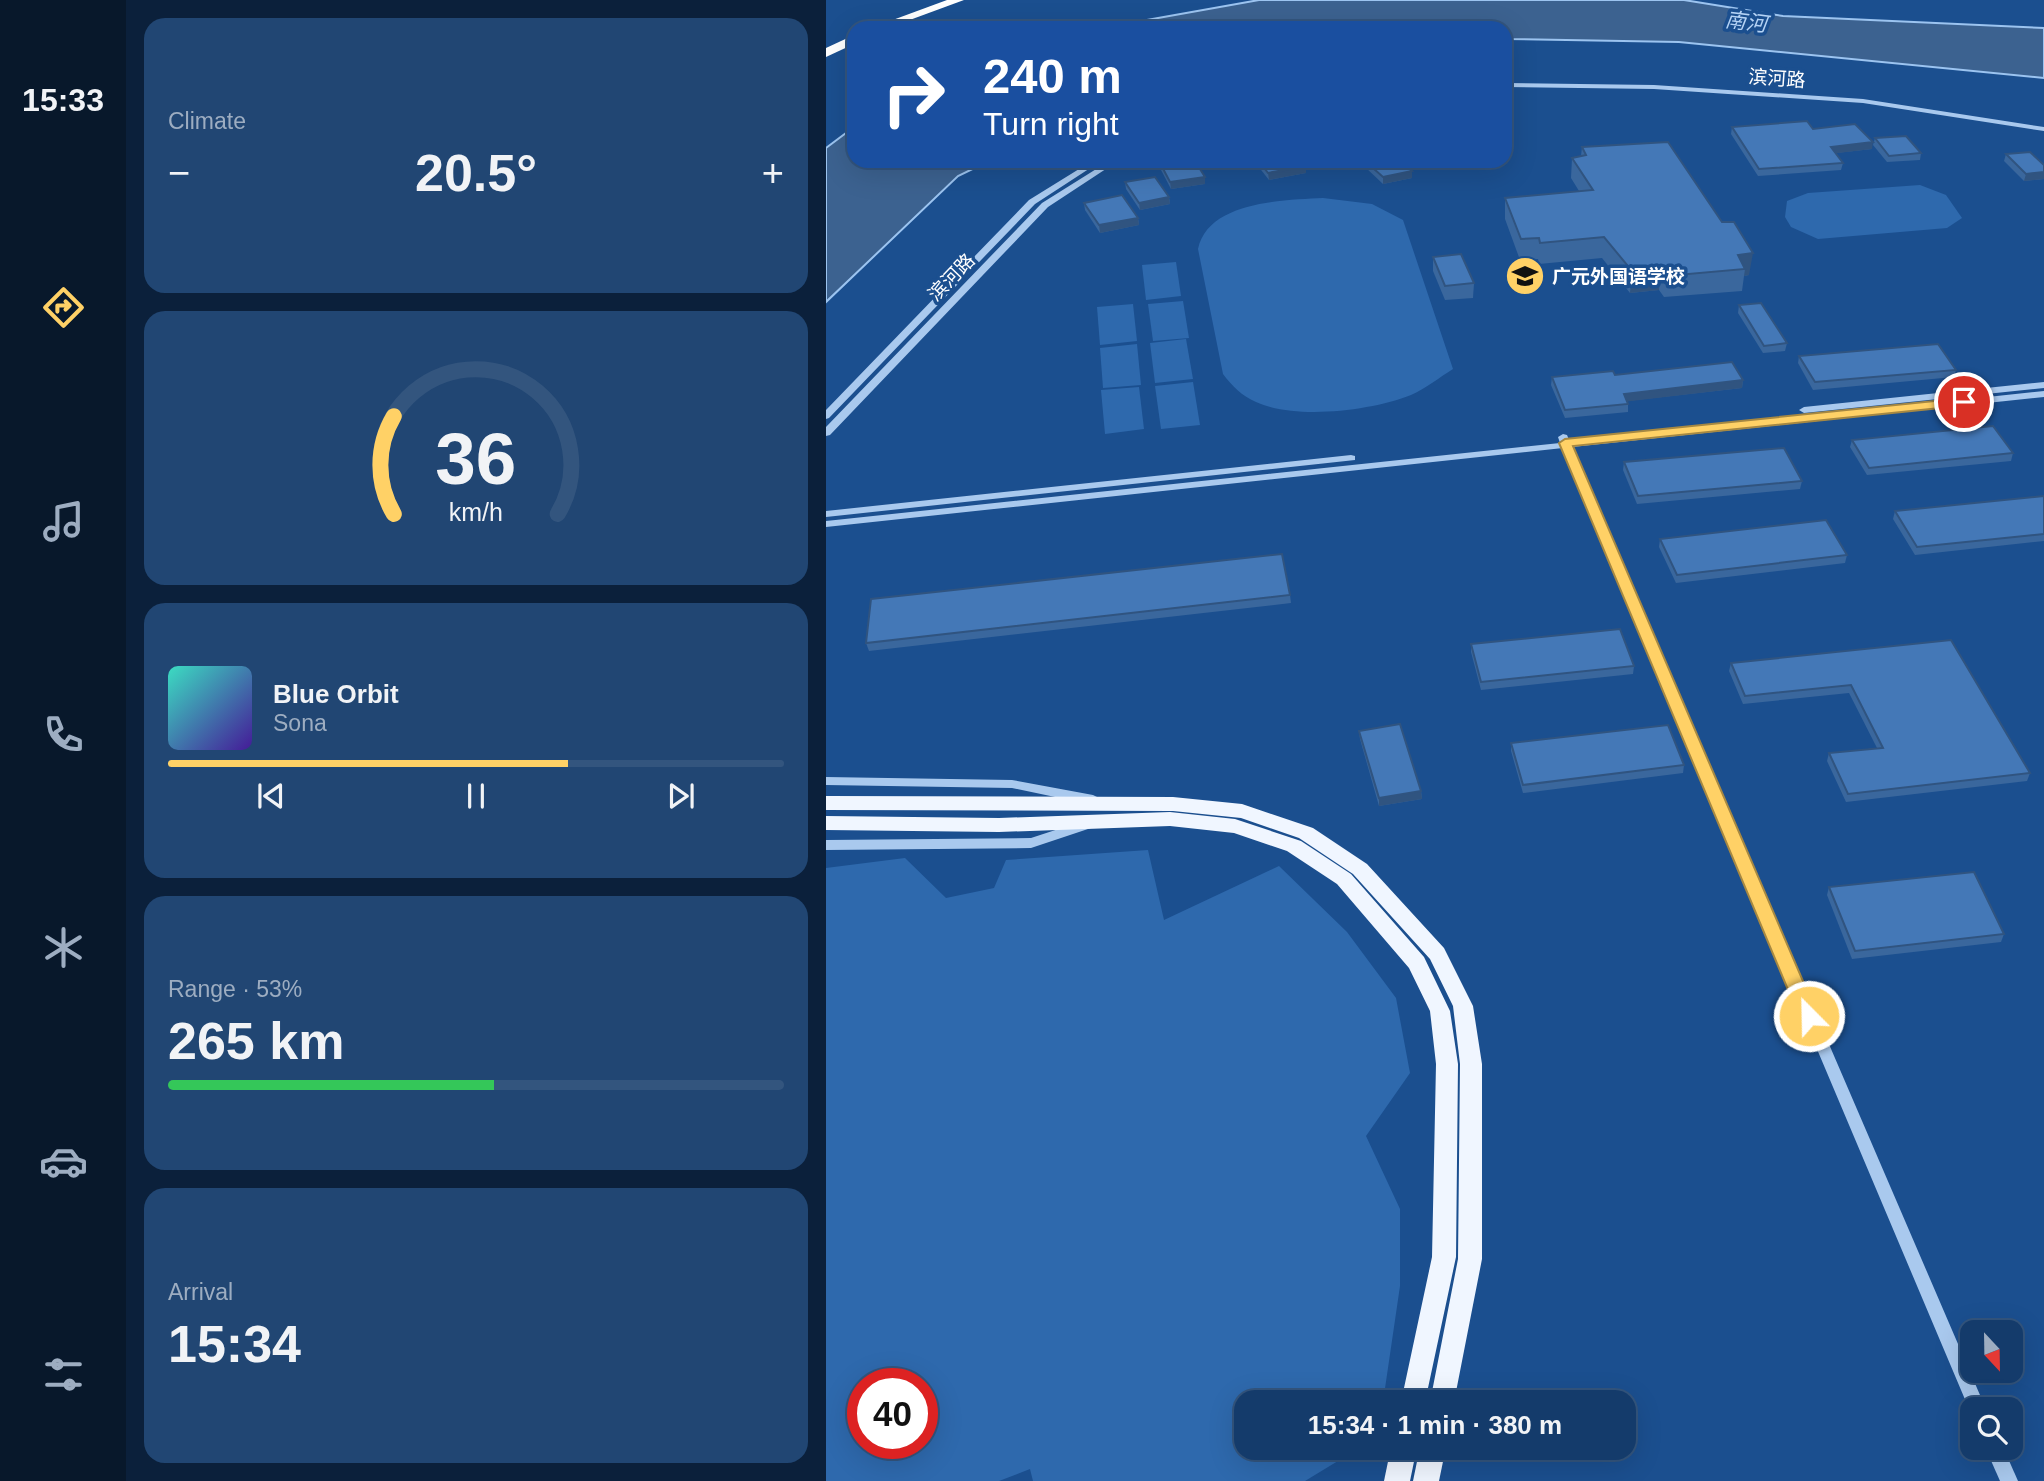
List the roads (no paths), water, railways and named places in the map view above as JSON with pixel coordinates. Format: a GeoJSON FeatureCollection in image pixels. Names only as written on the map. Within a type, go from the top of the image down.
{"type":"FeatureCollection","features":[{"type":"Feature","properties":{"kind":"highway"},"geometry":{"type":"LineString","coordinates":[[884,21],[943,0]]}},
{"type":"Feature","properties":{"kind":"highway"},"geometry":{"type":"LineString","coordinates":[[897,21],[958,0]]}},
{"type":"Feature","properties":{"kind":"highway"},"geometry":{"type":"LineString","coordinates":[[826,47],[847,36]]}},
{"type":"Feature","properties":{"kind":"highway"},"geometry":{"type":"LineString","coordinates":[[826,53],[847,42]]}},
{"type":"Feature","properties":{"kind":"main road"},"geometry":{"type":"LineString","coordinates":[[826,803],[1002,815]]}},
{"type":"Feature","properties":{"kind":"main road"},"geometry":{"type":"LineString","coordinates":[[826,824],[1107,812],[1173,804],[1242,811],[1306,833],[1360,869],[1437,954],[1463,1006],[1471,1064],[1470,1259],[1444,1390]]}},
{"type":"Feature","properties":{"kind":"main road"},"geometry":{"type":"LineString","coordinates":[[1107,812],[1235,826],[1294,846],[1344,880],[1417,963],[1440,1011],[1447,1064],[1444,1257],[1416,1390]]}},
{"type":"Feature","properties":{"kind":"main road"},"geometry":{"type":"LineString","coordinates":[[1397,1481],[1401,1460]]}},
{"type":"Feature","properties":{"kind":"main road"},"geometry":{"type":"LineString","coordinates":[[1426,1481],[1430,1460]]}},
{"type":"Feature","properties":{"kind":"street","name":"滨河路"},"geometry":{"type":"LineString","coordinates":[[1512,79],[1654,82],[1864,96],[2044,122]]}},
{"type":"Feature","properties":{"kind":"street","name":"滨河路"},"geometry":{"type":"LineString","coordinates":[[1512,85],[1654,87],[1863,102],[2044,129]]}},
{"type":"Feature","properties":{"kind":"street","name":"滨河路"},"geometry":{"type":"LineString","coordinates":[[826,416],[1032,202],[1086,168]]}},
{"type":"Feature","properties":{"kind":"street","name":"滨河路"},"geometry":{"type":"LineString","coordinates":[[826,433],[1045,205],[1103,168]]}},
{"type":"Feature","properties":{"kind":"street"},"geometry":{"type":"LineString","coordinates":[[826,524],[2044,385]]}},
{"type":"Feature","properties":{"kind":"street"},"geometry":{"type":"LineString","coordinates":[[826,514],[1564,439],[2044,394]]}},
{"type":"Feature","properties":{"kind":"street"},"geometry":{"type":"LineString","coordinates":[[1564,439],[1973,1397]]}},
{"type":"Feature","properties":{"kind":"street"},"geometry":{"type":"LineString","coordinates":[[826,781],[1012,784],[1107,812]]}},
{"type":"Feature","properties":{"kind":"street"},"geometry":{"type":"LineString","coordinates":[[826,845],[1031,842],[1107,812]]}},
{"type":"Feature","properties":{"kind":"street"},"geometry":{"type":"LineString","coordinates":[[1999,1460],[2008,1481]]}},
{"type":"Feature","properties":{"kind":"water","name":"南河"},"geometry":{"type":"Polygon","coordinates":[[[1259,0],[1684,0],[1783,16],[2044,28],[2044,78],[1679,42],[1512,39],[1512,21],[1141,21],[1259,0]]]}},
{"type":"Feature","properties":{"kind":"water"},"geometry":{"type":"Polygon","coordinates":[[[847,132],[847,168],[975,168],[958,176],[826,302],[826,148],[847,132]]]}},
{"type":"Feature","properties":{"kind":"place","name":"广元外国语学校"},"geometry":{"type":"Point","coordinates":[1525,276]}}]}
